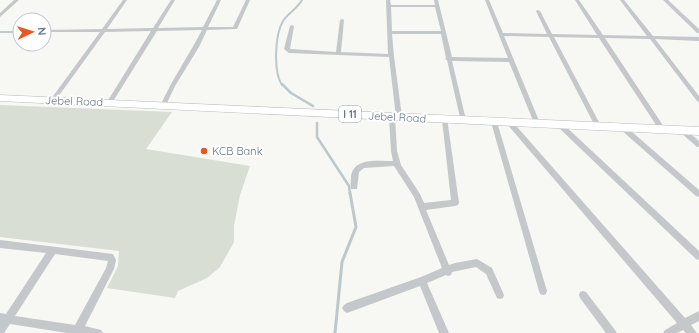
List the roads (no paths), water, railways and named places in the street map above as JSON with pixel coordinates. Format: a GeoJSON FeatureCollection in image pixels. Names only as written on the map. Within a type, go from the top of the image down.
{"type":"FeatureCollection","features":[{"type":"Feature","properties":{"kind":"main road","name":"Jebel Road"},"geometry":{"type":"LineString","coordinates":[[0,98],[164,104],[445,120],[699,131]]}},
{"type":"Feature","properties":{"kind":"street"},"geometry":{"type":"LineString","coordinates":[[0,16],[17,0]]}},
{"type":"Feature","properties":{"kind":"street"},"geometry":{"type":"LineString","coordinates":[[53,100],[126,0]]}},
{"type":"Feature","properties":{"kind":"street"},"geometry":{"type":"LineString","coordinates":[[110,102],[173,0]]}},
{"type":"Feature","properties":{"kind":"street"},"geometry":{"type":"LineString","coordinates":[[164,104],[172,86],[196,47],[219,0]]}},
{"type":"Feature","properties":{"kind":"street"},"geometry":{"type":"LineString","coordinates":[[52,31],[235,28],[248,0]]}},
{"type":"Feature","properties":{"kind":"street"},"geometry":{"type":"LineString","coordinates":[[487,0],[537,123]]}},
{"type":"Feature","properties":{"kind":"street"},"geometry":{"type":"LineString","coordinates":[[577,0],[662,129]]}},
{"type":"Feature","properties":{"kind":"street"},"geometry":{"type":"LineString","coordinates":[[622,0],[699,100]]}},
{"type":"Feature","properties":{"kind":"street"},"geometry":{"type":"LineString","coordinates":[[665,0],[699,32]]}},
{"type":"Feature","properties":{"kind":"street"},"geometry":{"type":"LineString","coordinates":[[448,272],[417,196],[398,166],[394,151],[395,117],[388,3],[437,3],[448,59],[463,120]]}},
{"type":"Feature","properties":{"kind":"street"},"geometry":{"type":"LineString","coordinates":[[538,11],[598,126]]}},
{"type":"Feature","properties":{"kind":"street"},"geometry":{"type":"LineString","coordinates":[[338,54],[342,20]]}},
{"type":"Feature","properties":{"kind":"street"},"geometry":{"type":"LineString","coordinates":[[292,26],[287,49],[289,51],[391,56]]}},
{"type":"Feature","properties":{"kind":"street"},"geometry":{"type":"LineString","coordinates":[[0,32],[12,32]]}},
{"type":"Feature","properties":{"kind":"street"},"geometry":{"type":"LineString","coordinates":[[390,32],[444,33]]}},
{"type":"Feature","properties":{"kind":"street"},"geometry":{"type":"LineString","coordinates":[[501,34],[699,39]]}},
{"type":"Feature","properties":{"kind":"street"},"geometry":{"type":"LineString","coordinates":[[448,59],[512,60]]}},
{"type":"Feature","properties":{"kind":"street"},"geometry":{"type":"LineString","coordinates":[[421,207],[455,203],[445,120]]}},
{"type":"Feature","properties":{"kind":"street"},"geometry":{"type":"LineString","coordinates":[[494,122],[543,291]]}},
{"type":"Feature","properties":{"kind":"street"},"geometry":{"type":"LineString","coordinates":[[509,122],[692,333]]}},
{"type":"Feature","properties":{"kind":"street"},"geometry":{"type":"LineString","coordinates":[[560,125],[699,256]]}},
{"type":"Feature","properties":{"kind":"street"},"geometry":{"type":"LineString","coordinates":[[622,127],[699,194]]}},
{"type":"Feature","properties":{"kind":"street"},"geometry":{"type":"LineString","coordinates":[[682,130],[699,145]]}},
{"type":"Feature","properties":{"kind":"street"},"geometry":{"type":"LineString","coordinates":[[354,187],[355,171],[358,167],[363,165],[398,163]]}},
{"type":"Feature","properties":{"kind":"street"},"geometry":{"type":"LineString","coordinates":[[0,244],[110,257],[112,260],[110,269],[77,331]]}},
{"type":"Feature","properties":{"kind":"street"},"geometry":{"type":"LineString","coordinates":[[0,331],[4,318],[53,250]]}},
{"type":"Feature","properties":{"kind":"street"},"geometry":{"type":"LineString","coordinates":[[347,308],[448,272],[455,267],[477,263],[489,271],[500,295]]}},
{"type":"Feature","properties":{"kind":"street"},"geometry":{"type":"LineString","coordinates":[[422,281],[444,333]]}},
{"type":"Feature","properties":{"kind":"street"},"geometry":{"type":"LineString","coordinates":[[583,295],[612,333]]}},
{"type":"Feature","properties":{"kind":"street"},"geometry":{"type":"LineString","coordinates":[[668,333],[699,316]]}},
{"type":"Feature","properties":{"kind":"street"},"geometry":{"type":"LineString","coordinates":[[4,318],[77,331],[98,333]]}},
{"type":"Feature","properties":{"kind":"waterway"},"geometry":{"type":"LineString","coordinates":[[282,85],[279,79],[276,62],[278,35],[283,21],[302,0]]}},
{"type":"Feature","properties":{"kind":"waterway"},"geometry":{"type":"LineString","coordinates":[[282,84],[291,93],[313,106]]}},
{"type":"Feature","properties":{"kind":"waterway"},"geometry":{"type":"LineString","coordinates":[[317,123],[317,137],[349,186],[350,194]]}},
{"type":"Feature","properties":{"kind":"waterway"},"geometry":{"type":"LineString","coordinates":[[335,333],[342,262],[356,227],[350,193]]}},
{"type":"Feature","properties":{"kind":"place","name":"KCB Bank"},"geometry":{"type":"Point","coordinates":[204,151]}}]}
